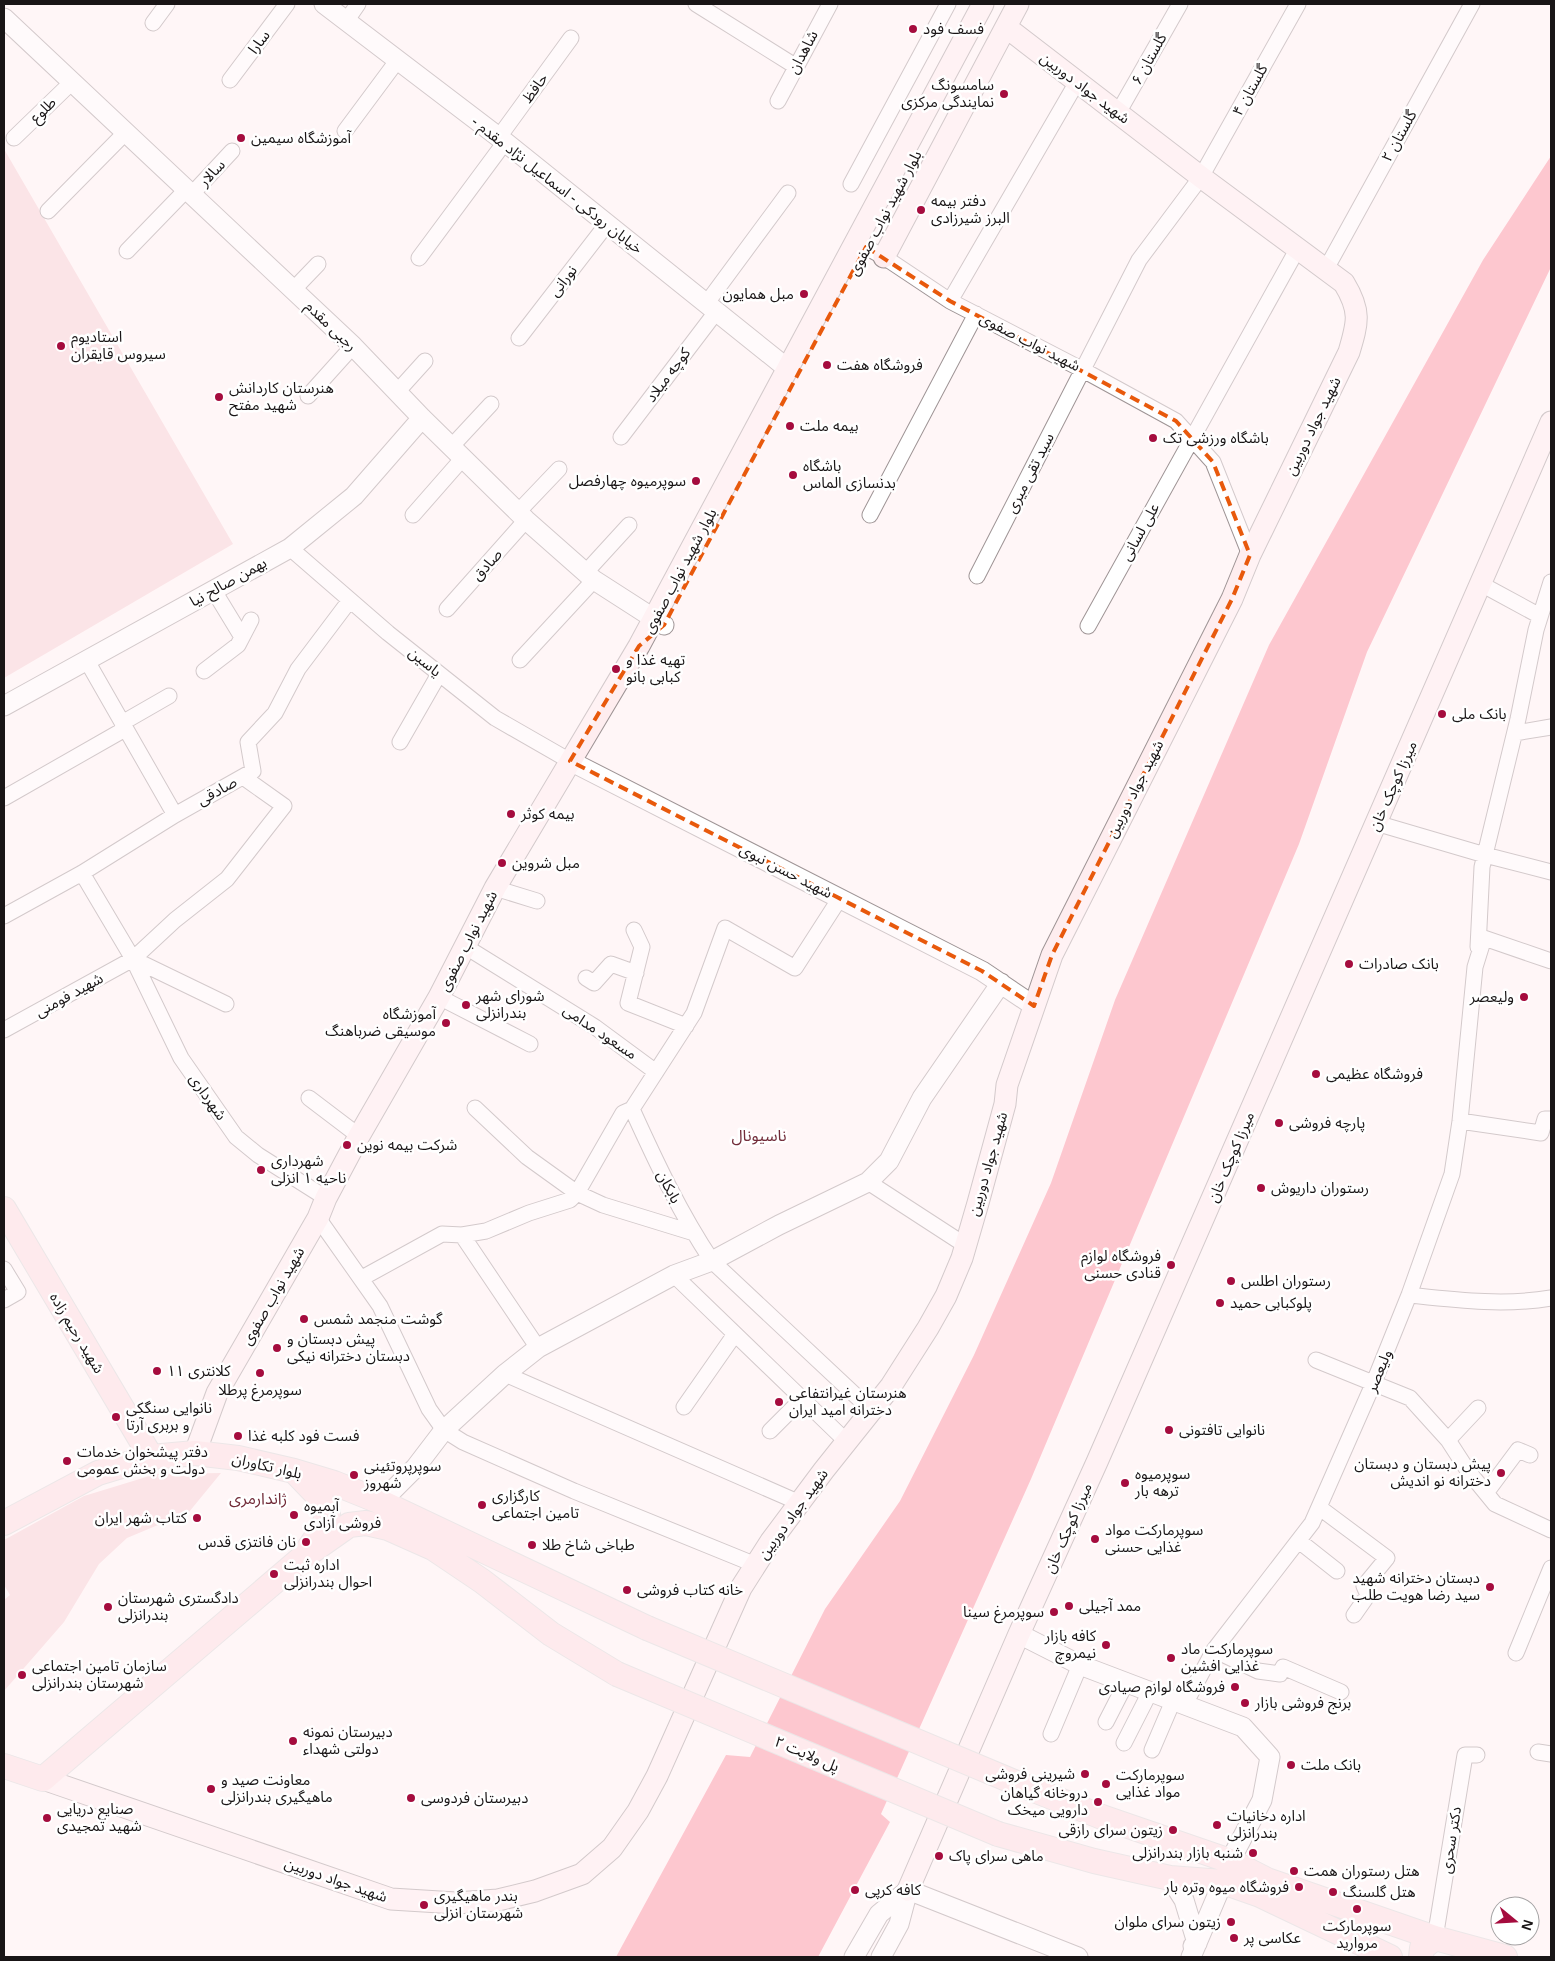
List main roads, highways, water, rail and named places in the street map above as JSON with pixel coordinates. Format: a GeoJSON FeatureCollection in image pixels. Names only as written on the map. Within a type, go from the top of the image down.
{"type":"FeatureCollection","features":[{"type":"Feature","properties":{"kind":"main road","name":"بلوار شهید نواب صفوی"},"geometry":{"type":"LineString","coordinates":[[659,622],[788,369],[869,249],[983,4]]}},
{"type":"Feature","properties":{"kind":"main road","name":"بلوار شهید نواب صفوی"},"geometry":{"type":"LineString","coordinates":[[639,646],[659,622],[869,249],[997,4]]}},
{"type":"Feature","properties":{"kind":"main road"},"geometry":{"type":"LineString","coordinates":[[869,249],[1006,27],[1018,4]]}},
{"type":"Feature","properties":{"kind":"main road","name":"شهید جواد دوربین"},"geometry":{"type":"LineString","coordinates":[[43,1779],[391,1899],[456,1903],[498,1900],[535,1891],[582,1874],[612,1848],[638,1811],[657,1776],[741,1588],[800,1503],[891,1386],[946,1296],[966,1245],[1005,1104],[1007,1085],[1052,955],[1232,599],[1250,555],[1349,352],[1358,322],[1353,298],[1344,283],[1201,177],[1006,27]]}},
{"type":"Feature","properties":{"kind":"main road","name":"میرزا کوچک خان"},"geometry":{"type":"LineString","coordinates":[[908,1890],[1020,1634],[1102,1453],[1551,422]]}},
{"type":"Feature","properties":{"kind":"main road","name":"شهید نواب صفوی"},"geometry":{"type":"LineString","coordinates":[[195,1453],[218,1393],[318,1218],[326,1198],[359,1136],[439,997],[495,888],[639,646]]}},
{"type":"Feature","properties":{"kind":"main road","name":"شهید رحیم زاده"},"geometry":{"type":"LineString","coordinates":[[4,1209],[151,1457]]}},
{"type":"Feature","properties":{"kind":"main road","name":"بلوار تکاوران"},"geometry":{"type":"LineString","coordinates":[[4,1523],[98,1472],[151,1457],[195,1453],[238,1458],[294,1471],[334,1483],[381,1502],[646,1628],[1014,1782],[1228,1868]]}},
{"type":"Feature","properties":{"kind":"main road"},"geometry":{"type":"LineString","coordinates":[[4,1766],[43,1779],[302,1558],[323,1528],[328,1513],[320,1498],[294,1471]]}},
{"type":"Feature","properties":{"kind":"main road","name":"پل ولایت ۲"},"geometry":{"type":"LineString","coordinates":[[302,1558],[349,1524],[366,1523],[388,1528],[433,1548],[482,1581],[551,1634],[617,1674],[998,1834],[1094,1861],[1170,1878],[1228,1868]]}},
{"type":"Feature","properties":{"kind":"main road"},"geometry":{"type":"LineString","coordinates":[[1228,1868],[1435,1938],[1505,1957]]}},
{"type":"Feature","properties":{"kind":"main road"},"geometry":{"type":"LineString","coordinates":[[1228,1868],[1260,1895],[1390,1957]]}},
{"type":"Feature","properties":{"kind":"main road"},"geometry":{"type":"LineString","coordinates":[[1421,1957],[1422,1948],[1435,1938]]}},
{"type":"Feature","properties":{"kind":"place","name":"فسف فود"},"geometry":{"type":"Point","coordinates":[913,29]}},
{"type":"Feature","properties":{"kind":"place","name":"سامسونگ نمایندگی مرکزی"},"geometry":{"type":"Point","coordinates":[1004,94]}},
{"type":"Feature","properties":{"kind":"place","name":"آموزشگاه سیمین"},"geometry":{"type":"Point","coordinates":[241,138]}},
{"type":"Feature","properties":{"kind":"place","name":"دفتر بیمه البرز شیرزادی"},"geometry":{"type":"Point","coordinates":[921,210]}},
{"type":"Feature","properties":{"kind":"place","name":"مبل همایون"},"geometry":{"type":"Point","coordinates":[804,294]}},
{"type":"Feature","properties":{"kind":"place","name":"استادیوم سیروس قایقران"},"geometry":{"type":"Point","coordinates":[61,346]}},
{"type":"Feature","properties":{"kind":"place","name":"فروشگاه هفت"},"geometry":{"type":"Point","coordinates":[827,365]}},
{"type":"Feature","properties":{"kind":"place","name":"هنرستان کاردانش شهید مفتح"},"geometry":{"type":"Point","coordinates":[219,397]}},
{"type":"Feature","properties":{"kind":"place","name":"بیمه ملت"},"geometry":{"type":"Point","coordinates":[790,426]}},
{"type":"Feature","properties":{"kind":"place","name":"باشگاه ورزشی تک"},"geometry":{"type":"Point","coordinates":[1153,438]}},
{"type":"Feature","properties":{"kind":"place","name":"باشگاه بدنسازی الماس"},"geometry":{"type":"Point","coordinates":[793,475]}},
{"type":"Feature","properties":{"kind":"place","name":"سوپرمیوه چهارفصل"},"geometry":{"type":"Point","coordinates":[696,481]}},
{"type":"Feature","properties":{"kind":"place","name":"تهیه غذا و کبابی بانو"},"geometry":{"type":"Point","coordinates":[616,669]}},
{"type":"Feature","properties":{"kind":"place","name":"بانک ملی"},"geometry":{"type":"Point","coordinates":[1442,714]}},
{"type":"Feature","properties":{"kind":"place","name":"بیمه کوثر"},"geometry":{"type":"Point","coordinates":[511,814]}},
{"type":"Feature","properties":{"kind":"place","name":"مبل شروین"},"geometry":{"type":"Point","coordinates":[502,863]}},
{"type":"Feature","properties":{"kind":"place","name":"بانک صادرات"},"geometry":{"type":"Point","coordinates":[1349,964]}},
{"type":"Feature","properties":{"kind":"place","name":"ولیعصر"},"geometry":{"type":"Point","coordinates":[1524,997]}},
{"type":"Feature","properties":{"kind":"place","name":"شورای شهر بندرانزلی"},"geometry":{"type":"Point","coordinates":[466,1005]}},
{"type":"Feature","properties":{"kind":"place","name":"آموزشگاه موسیقی ضرباهنگ"},"geometry":{"type":"Point","coordinates":[446,1023]}},
{"type":"Feature","properties":{"kind":"place","name":"فروشگاه عظیمی"},"geometry":{"type":"Point","coordinates":[1316,1074]}},
{"type":"Feature","properties":{"kind":"place","name":"پارچه فروشی"},"geometry":{"type":"Point","coordinates":[1279,1123]}},
{"type":"Feature","properties":{"kind":"place","name":"شرکت بیمه نوین"},"geometry":{"type":"Point","coordinates":[347,1145]}},
{"type":"Feature","properties":{"kind":"place","name":"شهرداری ناحیه ۱ انزلی"},"geometry":{"type":"Point","coordinates":[261,1170]}},
{"type":"Feature","properties":{"kind":"place","name":"رستوران داریوش"},"geometry":{"type":"Point","coordinates":[1261,1188]}},
{"type":"Feature","properties":{"kind":"place","name":"فروشگاه لوازم قنادی حسنی"},"geometry":{"type":"Point","coordinates":[1171,1265]}},
{"type":"Feature","properties":{"kind":"place","name":"رستوران اطلس"},"geometry":{"type":"Point","coordinates":[1231,1281]}},
{"type":"Feature","properties":{"kind":"place","name":"پلوکبابی حمید"},"geometry":{"type":"Point","coordinates":[1220,1303]}},
{"type":"Feature","properties":{"kind":"place","name":"گوشت منجمد شمس"},"geometry":{"type":"Point","coordinates":[304,1319]}},
{"type":"Feature","properties":{"kind":"place","name":"پیش دبستان و دبستان دخترانه نیکی"},"geometry":{"type":"Point","coordinates":[277,1348]}},
{"type":"Feature","properties":{"kind":"place","name":"کلانتری ۱۱"},"geometry":{"type":"Point","coordinates":[157,1371]}},
{"type":"Feature","properties":{"kind":"place","name":"سوپرمرغ پرطلا"},"geometry":{"type":"Point","coordinates":[260,1373]}},
{"type":"Feature","properties":{"kind":"place","name":"هنرستان غیرانتفاعی دخترانه امید ایران"},"geometry":{"type":"Point","coordinates":[779,1402]}},
{"type":"Feature","properties":{"kind":"place","name":"نانوایی سنگکی و بربری آرتا"},"geometry":{"type":"Point","coordinates":[116,1417]}},
{"type":"Feature","properties":{"kind":"place","name":"نانوایی تافتونی"},"geometry":{"type":"Point","coordinates":[1169,1430]}},
{"type":"Feature","properties":{"kind":"place","name":"فست فود کلبه غذا"},"geometry":{"type":"Point","coordinates":[238,1436]}},
{"type":"Feature","properties":{"kind":"place","name":"دفتر پیشخوان خدمات دولت و بخش عمومی"},"geometry":{"type":"Point","coordinates":[67,1461]}},
{"type":"Feature","properties":{"kind":"place","name":"پیش دبستان و دبستان دخترانه نو اندیش"},"geometry":{"type":"Point","coordinates":[1501,1473]}},
{"type":"Feature","properties":{"kind":"place","name":"سوپرپروتئینی شهروز"},"geometry":{"type":"Point","coordinates":[354,1475]}},
{"type":"Feature","properties":{"kind":"place","name":"سوپرمیوه ترهه بار"},"geometry":{"type":"Point","coordinates":[1125,1483]}},
{"type":"Feature","properties":{"kind":"place","name":"کارگزاری تامین اجتماعی"},"geometry":{"type":"Point","coordinates":[482,1505]}},
{"type":"Feature","properties":{"kind":"place","name":"آبمیوه فروشی آزادی"},"geometry":{"type":"Point","coordinates":[294,1515]}},
{"type":"Feature","properties":{"kind":"place","name":"کتاب شهر ایران"},"geometry":{"type":"Point","coordinates":[197,1518]}},
{"type":"Feature","properties":{"kind":"place","name":"سوپرمارکت مواد غذایی حسنی"},"geometry":{"type":"Point","coordinates":[1095,1539]}},
{"type":"Feature","properties":{"kind":"place","name":"نان فانتزی قدس"},"geometry":{"type":"Point","coordinates":[306,1542]}},
{"type":"Feature","properties":{"kind":"place","name":"طباخی شاخ طلا"},"geometry":{"type":"Point","coordinates":[532,1545]}},
{"type":"Feature","properties":{"kind":"place","name":"اداره ثبت احوال بندرانزلی"},"geometry":{"type":"Point","coordinates":[274,1574]}},
{"type":"Feature","properties":{"kind":"place","name":"دبستان دخترانه شهید سید رضا هویت طلب"},"geometry":{"type":"Point","coordinates":[1490,1587]}},
{"type":"Feature","properties":{"kind":"place","name":"خانه کتاب فروشی"},"geometry":{"type":"Point","coordinates":[627,1590]}},
{"type":"Feature","properties":{"kind":"place","name":"ممد آجیلی"},"geometry":{"type":"Point","coordinates":[1069,1606]}},
{"type":"Feature","properties":{"kind":"place","name":"دادگستری شهرستان بندرانزلی"},"geometry":{"type":"Point","coordinates":[108,1607]}},
{"type":"Feature","properties":{"kind":"place","name":"سوپرمرغ سینا"},"geometry":{"type":"Point","coordinates":[1054,1612]}},
{"type":"Feature","properties":{"kind":"place","name":"کافه بازار نیمروچ"},"geometry":{"type":"Point","coordinates":[1106,1645]}},
{"type":"Feature","properties":{"kind":"place","name":"سوپرمارکت ماد غذایی افشین"},"geometry":{"type":"Point","coordinates":[1171,1658]}},
{"type":"Feature","properties":{"kind":"place","name":"سازمان تامین اجتماعی شهرستان بندرانزلی"},"geometry":{"type":"Point","coordinates":[22,1675]}},
{"type":"Feature","properties":{"kind":"place","name":"فروشگاه لوازم صیادی"},"geometry":{"type":"Point","coordinates":[1235,1687]}},
{"type":"Feature","properties":{"kind":"place","name":"برنج فروشی بازار"},"geometry":{"type":"Point","coordinates":[1245,1703]}},
{"type":"Feature","properties":{"kind":"place","name":"دبیرستان نمونه دولتی شهداء"},"geometry":{"type":"Point","coordinates":[293,1741]}},
{"type":"Feature","properties":{"kind":"place","name":"بانک ملت"},"geometry":{"type":"Point","coordinates":[1291,1765]}},
{"type":"Feature","properties":{"kind":"place","name":"شیرینی فروشی"},"geometry":{"type":"Point","coordinates":[1085,1774]}},
{"type":"Feature","properties":{"kind":"place","name":"سوپرمارکت مواد غذایی"},"geometry":{"type":"Point","coordinates":[1106,1784]}},
{"type":"Feature","properties":{"kind":"place","name":"معاونت صید و ماهیگیری بندرانزلی"},"geometry":{"type":"Point","coordinates":[211,1789]}},
{"type":"Feature","properties":{"kind":"place","name":"دبیرستان فردوسی"},"geometry":{"type":"Point","coordinates":[411,1798]}},
{"type":"Feature","properties":{"kind":"place","name":"دروخانه گیاهان دارویی میخک"},"geometry":{"type":"Point","coordinates":[1098,1802]}},
{"type":"Feature","properties":{"kind":"place","name":"صنایع دریایی شهید تمجیدی"},"geometry":{"type":"Point","coordinates":[47,1818]}},
{"type":"Feature","properties":{"kind":"place","name":"اداره دخانیات بندرانزلی"},"geometry":{"type":"Point","coordinates":[1217,1825]}},
{"type":"Feature","properties":{"kind":"place","name":"زیتون سرای رازقی"},"geometry":{"type":"Point","coordinates":[1173,1830]}},
{"type":"Feature","properties":{"kind":"place","name":"شنبه بازار بندرانزلی"},"geometry":{"type":"Point","coordinates":[1253,1853]}},
{"type":"Feature","properties":{"kind":"place","name":"ماهی سرای پاک"},"geometry":{"type":"Point","coordinates":[939,1856]}},
{"type":"Feature","properties":{"kind":"place","name":"هتل رستوران همت"},"geometry":{"type":"Point","coordinates":[1294,1871]}},
{"type":"Feature","properties":{"kind":"place","name":"فروشگاه میوه وتره بار"},"geometry":{"type":"Point","coordinates":[1299,1887]}},
{"type":"Feature","properties":{"kind":"place","name":"کافه کرپی"},"geometry":{"type":"Point","coordinates":[855,1890]}},
{"type":"Feature","properties":{"kind":"place","name":"هتل گلسنگ"},"geometry":{"type":"Point","coordinates":[1333,1892]}},
{"type":"Feature","properties":{"kind":"place","name":"بندر ماهیگیری شهرستان انزلی"},"geometry":{"type":"Point","coordinates":[424,1905]}},
{"type":"Feature","properties":{"kind":"place","name":"سوپرمارکت مروارید"},"geometry":{"type":"Point","coordinates":[1357,1909]}},
{"type":"Feature","properties":{"kind":"place","name":"زيتون سرای ملوان"},"geometry":{"type":"Point","coordinates":[1231,1922]}},
{"type":"Feature","properties":{"kind":"place","name":"عکاسی پر"},"geometry":{"type":"Point","coordinates":[1234,1938]}},
{"type":"Feature","properties":{"kind":"district","name":"ناسیونال"},"geometry":{"type":"Point","coordinates":[759,1135]}},
{"type":"Feature","properties":{"kind":"district","name":"ژاندارمری"},"geometry":{"type":"Point","coordinates":[258,1498]}}]}
